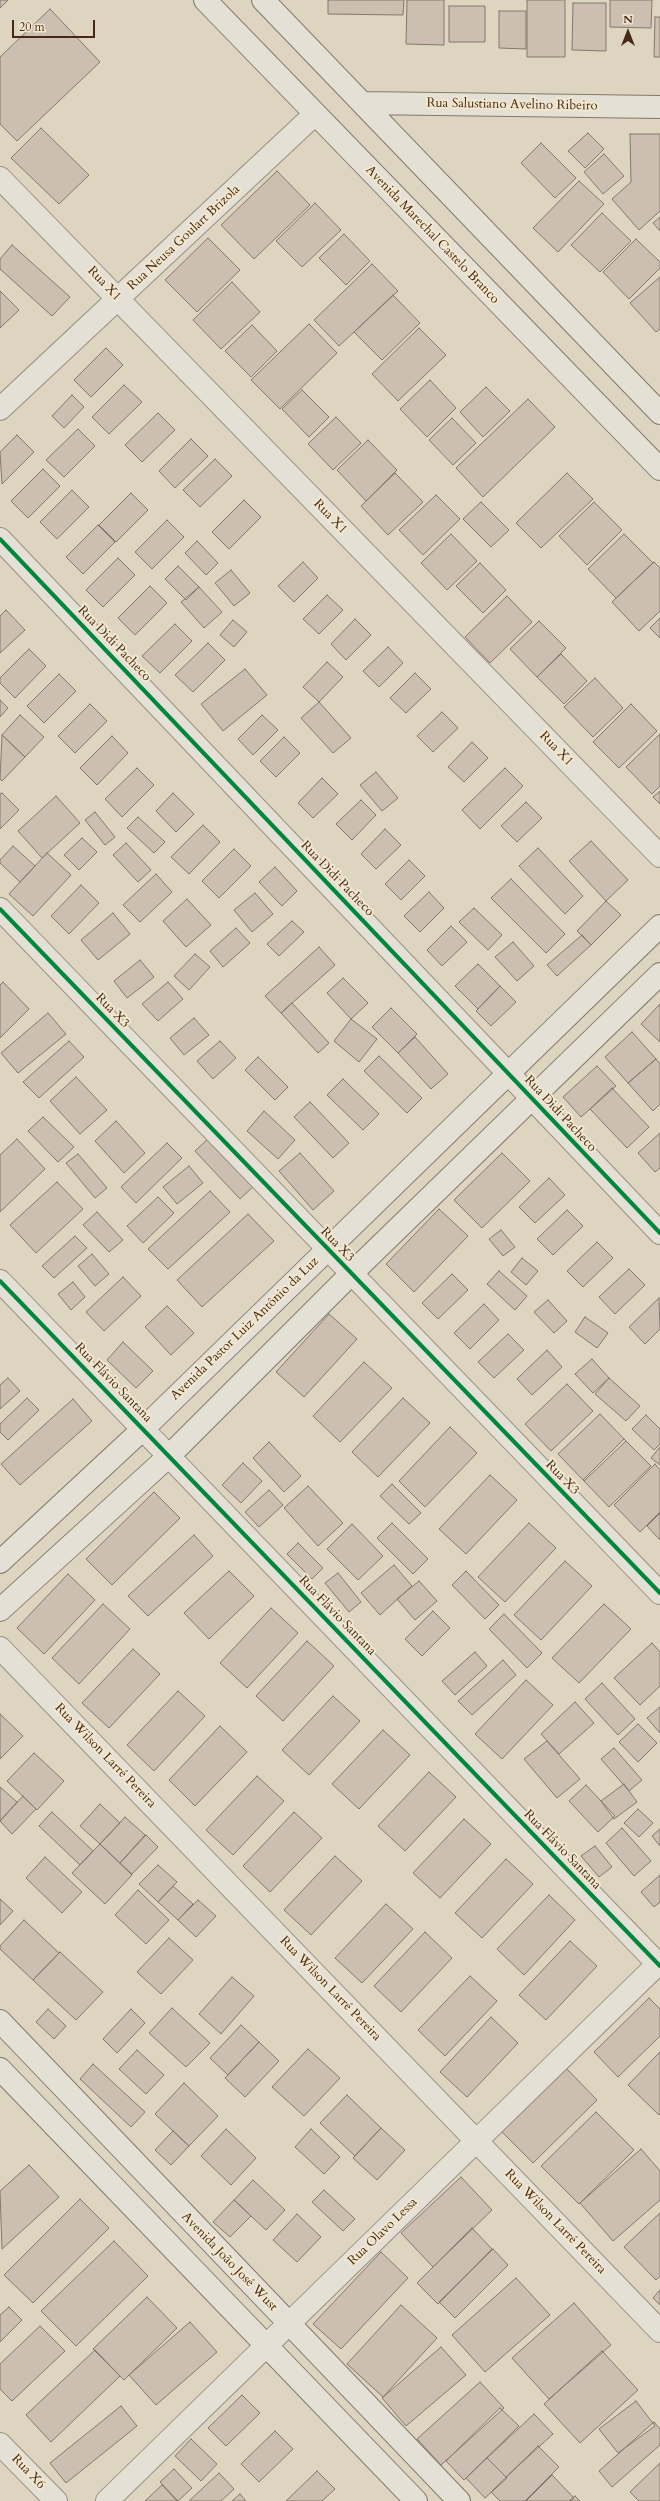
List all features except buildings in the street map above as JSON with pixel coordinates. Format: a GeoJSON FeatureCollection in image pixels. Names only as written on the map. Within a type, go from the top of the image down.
{"type":"FeatureCollection","features":[{"type":"Feature","properties":{"kind":"street","name":"Avenida Marechal Castelo Branco"},"geometry":{"type":"LineString","coordinates":[[204,0],[314,115],[660,469]]}},
{"type":"Feature","properties":{"kind":"street"},"geometry":{"type":"LineString","coordinates":[[262,0],[364,103],[660,414]]}},
{"type":"Feature","properties":{"kind":"street","name":"Rua Salustiano Avelino Ribeiro"},"geometry":{"type":"LineString","coordinates":[[364,103],[660,107]]}},
{"type":"Feature","properties":{"kind":"street","name":"Rua Neusa Goulart Brizola"},"geometry":{"type":"LineString","coordinates":[[0,409],[314,115]]}},
{"type":"Feature","properties":{"kind":"street","name":"Rua X1"},"geometry":{"type":"LineString","coordinates":[[0,178],[660,856]]}},
{"type":"Feature","properties":{"kind":"street","name":"Rua Didi Pacheco"},"geometry":{"type":"LineString","coordinates":[[0,539],[509,1073],[530,1099],[660,1233]]}},
{"type":"Feature","properties":{"kind":"street","name":"Rua X3"},"geometry":{"type":"LineString","coordinates":[[0,909],[660,1594]]}},
{"type":"Feature","properties":{"kind":"street","name":"Avenida Pastor Luiz Antônio da Luz"},"geometry":{"type":"LineString","coordinates":[[0,1562],[143,1429],[660,926]]}},
{"type":"Feature","properties":{"kind":"street"},"geometry":{"type":"LineString","coordinates":[[0,1610],[169,1456],[351,1274],[660,974]]}},
{"type":"Feature","properties":{"kind":"street","name":"Rua Flávio Santana"},"geometry":{"type":"LineString","coordinates":[[0,1281],[659,1964]]}},
{"type":"Feature","properties":{"kind":"street","name":"Rua Wilson Larré Pereira"},"geometry":{"type":"LineString","coordinates":[[0,1648],[660,2330]]}},
{"type":"Feature","properties":{"kind":"street","name":"Rua Olavo Lessa"},"geometry":{"type":"LineString","coordinates":[[107,2501],[659,1964]]}},
{"type":"Feature","properties":{"kind":"street","name":"Avenida João José Wust"},"geometry":{"type":"LineString","coordinates":[[0,2021],[288,2325],[459,2501]]}},
{"type":"Feature","properties":{"kind":"street"},"geometry":{"type":"LineString","coordinates":[[0,2068],[416,2501]]}},
{"type":"Feature","properties":{"kind":"street","name":"Rua X6"},"geometry":{"type":"LineString","coordinates":[[0,2444],[56,2501]]}},
{"type":"Feature","properties":{"kind":"cycle path"},"geometry":{"type":"LineString","coordinates":[[0,539],[660,1233]]}},
{"type":"Feature","properties":{"kind":"cycle path"},"geometry":{"type":"LineString","coordinates":[[0,909],[660,1593]]}},
{"type":"Feature","properties":{"kind":"cycle path"},"geometry":{"type":"LineString","coordinates":[[0,1281],[660,1966]]}}]}
